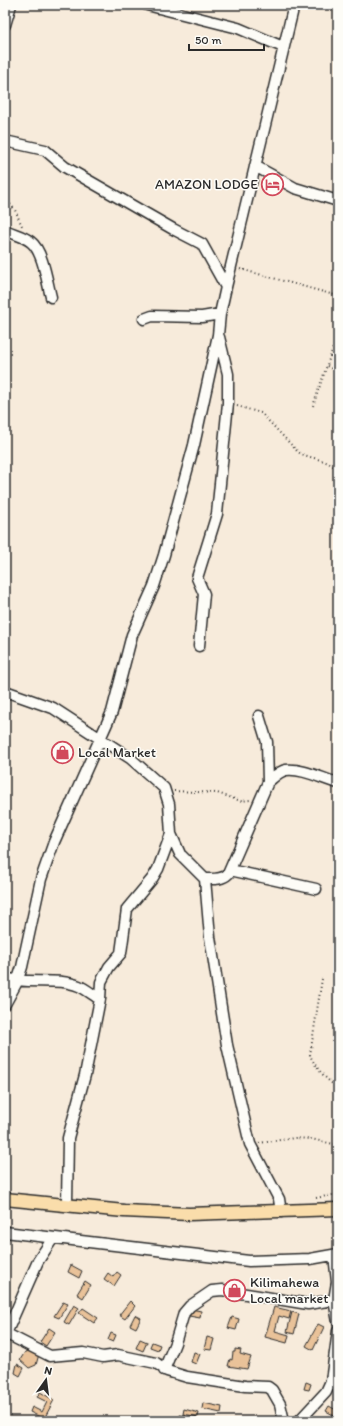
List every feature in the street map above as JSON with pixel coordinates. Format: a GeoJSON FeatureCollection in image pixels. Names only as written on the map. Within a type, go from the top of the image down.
{"type":"FeatureCollection","features":[{"type":"Feature","properties":{"kind":"main road"},"geometry":{"type":"LineString","coordinates":[[5,1199],[67,1204],[124,1211],[190,1214],[338,1209]]}},
{"type":"Feature","properties":{"kind":"street"},"geometry":{"type":"LineString","coordinates":[[5,25],[11,5]]}},
{"type":"Feature","properties":{"kind":"street"},"geometry":{"type":"LineString","coordinates":[[149,5],[225,24],[283,46]]}},
{"type":"Feature","properties":{"kind":"street"},"geometry":{"type":"LineString","coordinates":[[5,1004],[17,982],[28,943],[41,878],[54,842],[112,712],[132,635],[154,586],[164,555],[194,445],[218,335],[220,314],[226,287],[294,5]]}},
{"type":"Feature","properties":{"kind":"street"},"geometry":{"type":"LineString","coordinates":[[5,141],[45,150],[65,167],[202,244],[226,287]]}},
{"type":"Feature","properties":{"kind":"street"},"geometry":{"type":"LineString","coordinates":[[255,166],[296,188],[338,201]]}},
{"type":"Feature","properties":{"kind":"street"},"geometry":{"type":"LineString","coordinates":[[5,230],[27,239],[34,245],[42,263],[51,297]]}},
{"type":"Feature","properties":{"kind":"street"},"geometry":{"type":"LineString","coordinates":[[144,319],[152,316],[202,318],[220,314]]}},
{"type":"Feature","properties":{"kind":"street"},"geometry":{"type":"LineString","coordinates":[[199,646],[204,594],[198,578],[217,514],[228,403],[228,374],[218,335]]}},
{"type":"Feature","properties":{"kind":"street"},"geometry":{"type":"LineString","coordinates":[[5,691],[53,708],[100,740],[130,758],[165,790],[169,804],[171,834],[180,854],[200,872],[205,879],[210,937],[222,1018],[250,1144],[279,1200],[281,1212]]}},
{"type":"Feature","properties":{"kind":"street"},"geometry":{"type":"LineString","coordinates":[[205,879],[216,879],[226,876],[230,870],[268,782],[266,742],[259,716]]}},
{"type":"Feature","properties":{"kind":"street"},"geometry":{"type":"LineString","coordinates":[[268,782],[279,773],[286,770],[298,771],[338,783]]}},
{"type":"Feature","properties":{"kind":"street"},"geometry":{"type":"LineString","coordinates":[[67,1204],[68,1138],[84,1075],[100,999],[101,982],[109,967],[119,958],[123,947],[127,909],[152,879],[171,834]]}},
{"type":"Feature","properties":{"kind":"street"},"geometry":{"type":"LineString","coordinates":[[230,870],[316,889]]}},
{"type":"Feature","properties":{"kind":"street"},"geometry":{"type":"LineString","coordinates":[[5,978],[17,982],[49,982],[78,986],[100,999]]}},
{"type":"Feature","properties":{"kind":"street"},"geometry":{"type":"LineString","coordinates":[[5,1232],[249,1261],[310,1259],[336,1254],[337,1282],[334,1300],[338,1322]]}},
{"type":"Feature","properties":{"kind":"street"},"geometry":{"type":"LineString","coordinates":[[53,1238],[38,1261],[5,1334],[50,1356],[83,1353],[103,1357],[118,1355],[156,1363],[164,1370],[187,1377],[232,1384],[268,1387],[272,1390],[280,1404],[284,1421]]}},
{"type":"Feature","properties":{"kind":"street"},"geometry":{"type":"LineString","coordinates":[[164,1370],[175,1343],[184,1313],[190,1306],[212,1291],[222,1290],[308,1304],[334,1300]]}},
{"type":"Feature","properties":{"kind":"street"},"geometry":{"type":"LineString","coordinates":[[299,1421],[326,1392],[331,1381],[338,1331]]}},
{"type":"Feature","properties":{"kind":"path"},"geometry":{"type":"LineString","coordinates":[[5,198],[14,210],[27,239]]}},
{"type":"Feature","properties":{"kind":"path"},"geometry":{"type":"LineString","coordinates":[[231,267],[266,275],[338,296]]}},
{"type":"Feature","properties":{"kind":"path"},"geometry":{"type":"LineString","coordinates":[[313,406],[338,334]]}},
{"type":"Feature","properties":{"kind":"path"},"geometry":{"type":"LineString","coordinates":[[327,366],[338,372]]}},
{"type":"Feature","properties":{"kind":"path"},"geometry":{"type":"LineString","coordinates":[[228,403],[261,413],[304,457],[332,465],[338,472]]}},
{"type":"Feature","properties":{"kind":"path"},"geometry":{"type":"LineString","coordinates":[[165,790],[217,793],[241,801],[250,800],[264,792]]}},
{"type":"Feature","properties":{"kind":"path"},"geometry":{"type":"LineString","coordinates":[[322,979],[310,1055],[313,1062],[332,1084],[338,1088]]}},
{"type":"Feature","properties":{"kind":"path"},"geometry":{"type":"LineString","coordinates":[[250,1144],[295,1138],[310,1139],[338,1145]]}},
{"type":"Feature","properties":{"kind":"path"},"geometry":{"type":"LineString","coordinates":[[315,1198],[338,1194]]}},
{"type":"Feature","properties":{"kind":"building"},"geometry":{"type":"Polygon","coordinates":[[[71,1265],[82,1271],[79,1278],[68,1272],[71,1265]]]}},
{"type":"Feature","properties":{"kind":"building"},"geometry":{"type":"Polygon","coordinates":[[[117,1272],[121,1275],[114,1286],[104,1279],[108,1273],[113,1277],[117,1272]]]}},
{"type":"Feature","properties":{"kind":"building"},"geometry":{"type":"Polygon","coordinates":[[[85,1281],[91,1285],[83,1298],[77,1294],[85,1281]]]}},
{"type":"Feature","properties":{"kind":"building"},"geometry":{"type":"Polygon","coordinates":[[[130,1301],[135,1306],[125,1319],[119,1315],[130,1301]]]}},
{"type":"Feature","properties":{"kind":"building"},"geometry":{"type":"Polygon","coordinates":[[[63,1302],[68,1304],[59,1318],[54,1316],[63,1302]]]}},
{"type":"Feature","properties":{"kind":"building"},"geometry":{"type":"Polygon","coordinates":[[[74,1305],[79,1308],[69,1325],[64,1322],[74,1305]]]}},
{"type":"Feature","properties":{"kind":"building"},"geometry":{"type":"Polygon","coordinates":[[[274,1307],[291,1311],[289,1319],[279,1316],[275,1331],[289,1335],[287,1343],[265,1337],[274,1307]]]}},
{"type":"Feature","properties":{"kind":"building"},"geometry":{"type":"Polygon","coordinates":[[[83,1308],[98,1318],[94,1323],[79,1313],[83,1308]]]}},
{"type":"Feature","properties":{"kind":"building"},"geometry":{"type":"Polygon","coordinates":[[[191,1309],[201,1311],[200,1318],[189,1316],[191,1309]]]}},
{"type":"Feature","properties":{"kind":"building"},"geometry":{"type":"Polygon","coordinates":[[[292,1312],[299,1314],[294,1334],[287,1332],[292,1312]]]}},
{"type":"Feature","properties":{"kind":"building"},"geometry":{"type":"Polygon","coordinates":[[[135,1315],[141,1318],[136,1328],[130,1325],[135,1315]]]}},
{"type":"Feature","properties":{"kind":"building"},"geometry":{"type":"Polygon","coordinates":[[[232,1317],[239,1319],[236,1330],[228,1328],[232,1317]]]}},
{"type":"Feature","properties":{"kind":"building"},"geometry":{"type":"Polygon","coordinates":[[[318,1324],[324,1327],[313,1350],[306,1346],[318,1324]]]}},
{"type":"Feature","properties":{"kind":"building"},"geometry":{"type":"Polygon","coordinates":[[[49,1328],[55,1332],[46,1346],[40,1342],[49,1328]]]}},
{"type":"Feature","properties":{"kind":"building"},"geometry":{"type":"Polygon","coordinates":[[[111,1333],[116,1335],[113,1342],[108,1340],[111,1333]]]}},
{"type":"Feature","properties":{"kind":"building"},"geometry":{"type":"Polygon","coordinates":[[[207,1337],[214,1339],[211,1350],[204,1349],[207,1337]]]}},
{"type":"Feature","properties":{"kind":"building"},"geometry":{"type":"Polygon","coordinates":[[[140,1339],[147,1342],[143,1351],[136,1348],[140,1339]]]}},
{"type":"Feature","properties":{"kind":"building"},"geometry":{"type":"Polygon","coordinates":[[[152,1342],[160,1345],[158,1350],[150,1347],[152,1342]]]}},
{"type":"Feature","properties":{"kind":"building"},"geometry":{"type":"Polygon","coordinates":[[[235,1349],[241,1350],[240,1354],[251,1357],[247,1369],[228,1366],[230,1359],[232,1360],[235,1349]]]}},
{"type":"Feature","properties":{"kind":"building"},"geometry":{"type":"Polygon","coordinates":[[[30,1350],[39,1354],[36,1365],[29,1368],[20,1360],[25,1352],[30,1350]]]}},
{"type":"Feature","properties":{"kind":"building"},"geometry":{"type":"Polygon","coordinates":[[[194,1352],[200,1354],[196,1364],[191,1362],[194,1352]]]}},
{"type":"Feature","properties":{"kind":"building"},"geometry":{"type":"Polygon","coordinates":[[[17,1364],[24,1368],[20,1376],[15,1373],[17,1364]]]}},
{"type":"Feature","properties":{"kind":"building"},"geometry":{"type":"Polygon","coordinates":[[[306,1382],[311,1384],[309,1390],[304,1389],[306,1382]]]}},
{"type":"Feature","properties":{"kind":"building"},"geometry":{"type":"Polygon","coordinates":[[[40,1392],[54,1400],[44,1419],[30,1412],[32,1407],[42,1412],[47,1402],[37,1397],[40,1392]]]}},
{"type":"Feature","properties":{"kind":"building"},"geometry":{"type":"Polygon","coordinates":[[[203,1403],[222,1407],[221,1413],[202,1409],[203,1403]]]}},
{"type":"Feature","properties":{"kind":"building"},"geometry":{"type":"Polygon","coordinates":[[[329,1406],[338,1411],[335,1416],[326,1411],[329,1406]]]}},
{"type":"Feature","properties":{"kind":"building"},"geometry":{"type":"Polygon","coordinates":[[[184,1409],[199,1413],[198,1417],[183,1414],[184,1409]]]}},
{"type":"Feature","properties":{"kind":"building"},"geometry":{"type":"Polygon","coordinates":[[[180,1415],[186,1416],[184,1421],[179,1421],[180,1415]]]}},
{"type":"Feature","properties":{"kind":"place","name":"AMAZON LODGE"},"geometry":{"type":"Point","coordinates":[273,184]}},
{"type":"Feature","properties":{"kind":"place","name":"Local Market"},"geometry":{"type":"Point","coordinates":[62,752]}},
{"type":"Feature","properties":{"kind":"place","name":"Kilimahewa Local market"},"geometry":{"type":"Point","coordinates":[234,1290]}}]}
